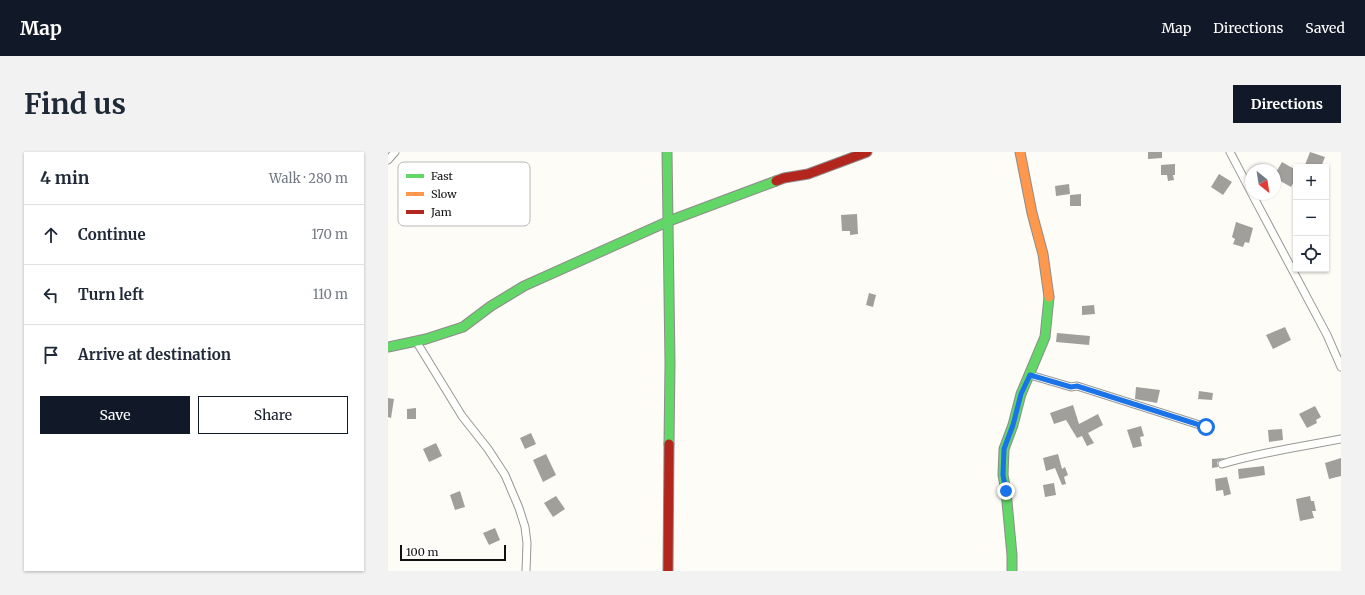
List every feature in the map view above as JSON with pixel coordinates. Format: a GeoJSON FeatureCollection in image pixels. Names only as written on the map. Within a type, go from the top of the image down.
{"type":"FeatureCollection","features":[{"type":"Feature","properties":{"kind":"street"},"geometry":{"type":"LineString","coordinates":[[388,160],[395,152]]}},
{"type":"Feature","properties":{"kind":"street"},"geometry":{"type":"LineString","coordinates":[[667,152],[670,364],[668,571]]}},
{"type":"Feature","properties":{"kind":"street"},"geometry":{"type":"LineString","coordinates":[[388,347],[416,341],[463,327],[491,306],[524,286],[669,220],[784,178],[808,174],[867,152]]}},
{"type":"Feature","properties":{"kind":"street"},"geometry":{"type":"LineString","coordinates":[[1012,571],[1006,491],[1003,475],[1004,449],[1013,425],[1021,394],[1045,337],[1049,296],[1042,254],[1020,152]]}},
{"type":"Feature","properties":{"kind":"street"},"geometry":{"type":"LineString","coordinates":[[1230,152],[1245,181]]}},
{"type":"Feature","properties":{"kind":"street"},"geometry":{"type":"LineString","coordinates":[[1255,200],[1327,335],[1341,367]]}},
{"type":"Feature","properties":{"kind":"street"},"geometry":{"type":"LineString","coordinates":[[416,341],[462,416],[488,449],[504,475],[519,508],[525,527],[527,543],[526,571]]}},
{"type":"Feature","properties":{"kind":"street"},"geometry":{"type":"LineString","coordinates":[[1030,375],[1071,387],[1077,386],[1206,427]]}},
{"type":"Feature","properties":{"kind":"street"},"geometry":{"type":"LineString","coordinates":[[1222,464],[1242,458],[1281,450],[1341,440]]}},
{"type":"Feature","properties":{"kind":"building"},"geometry":{"type":"Polygon","coordinates":[[[1148,152],[1162,152],[1162,158],[1148,159],[1148,152]]]}},
{"type":"Feature","properties":{"kind":"building"},"geometry":{"type":"Polygon","coordinates":[[[1310,152],[1325,157],[1322,164],[1305,164],[1310,152]]]}},
{"type":"Feature","properties":{"kind":"building"},"geometry":{"type":"Polygon","coordinates":[[[1282,162],[1293,168],[1293,183],[1291,187],[1281,181],[1282,162]]]}},
{"type":"Feature","properties":{"kind":"building"},"geometry":{"type":"Polygon","coordinates":[[[1175,164],[1175,175],[1173,175],[1174,180],[1168,181],[1167,175],[1161,175],[1161,165],[1175,164]]]}},
{"type":"Feature","properties":{"kind":"building"},"geometry":{"type":"Polygon","coordinates":[[[1219,174],[1232,182],[1223,195],[1211,187],[1219,174]]]}},
{"type":"Feature","properties":{"kind":"building"},"geometry":{"type":"Polygon","coordinates":[[[1069,184],[1070,194],[1056,196],[1055,186],[1069,184]]]}},
{"type":"Feature","properties":{"kind":"building"},"geometry":{"type":"Polygon","coordinates":[[[1081,194],[1081,206],[1070,206],[1070,195],[1081,194]]]}},
{"type":"Feature","properties":{"kind":"building"},"geometry":{"type":"Polygon","coordinates":[[[857,214],[858,234],[850,235],[850,231],[842,231],[841,215],[857,214]]]}},
{"type":"Feature","properties":{"kind":"building"},"geometry":{"type":"Polygon","coordinates":[[[1236,222],[1253,228],[1249,243],[1245,242],[1243,247],[1233,244],[1235,239],[1232,237],[1236,222]]]}},
{"type":"Feature","properties":{"kind":"building"},"geometry":{"type":"Polygon","coordinates":[[[869,293],[876,295],[873,307],[866,305],[869,293]]]}},
{"type":"Feature","properties":{"kind":"building"},"geometry":{"type":"Polygon","coordinates":[[[1094,305],[1095,314],[1082,315],[1082,306],[1094,305]]]}},
{"type":"Feature","properties":{"kind":"building"},"geometry":{"type":"Polygon","coordinates":[[[1285,327],[1291,340],[1273,349],[1266,335],[1285,327]]]}},
{"type":"Feature","properties":{"kind":"building"},"geometry":{"type":"Polygon","coordinates":[[[1057,333],[1090,336],[1089,345],[1056,342],[1057,333]]]}},
{"type":"Feature","properties":{"kind":"building"},"geometry":{"type":"Polygon","coordinates":[[[1136,387],[1160,390],[1157,403],[1135,399],[1136,387]]]}},
{"type":"Feature","properties":{"kind":"building"},"geometry":{"type":"Polygon","coordinates":[[[1199,391],[1213,393],[1212,400],[1198,399],[1199,391]]]}},
{"type":"Feature","properties":{"kind":"building"},"geometry":{"type":"Polygon","coordinates":[[[388,398],[394,399],[391,418],[388,417],[388,398]]]}},
{"type":"Feature","properties":{"kind":"building"},"geometry":{"type":"Polygon","coordinates":[[[1073,405],[1079,424],[1098,414],[1103,425],[1088,433],[1094,443],[1087,446],[1082,436],[1077,438],[1066,420],[1054,424],[1050,413],[1073,405]]]}},
{"type":"Feature","properties":{"kind":"building"},"geometry":{"type":"Polygon","coordinates":[[[1315,406],[1321,417],[1316,420],[1317,423],[1307,428],[1299,414],[1315,406]]]}},
{"type":"Feature","properties":{"kind":"building"},"geometry":{"type":"Polygon","coordinates":[[[416,408],[416,419],[407,419],[407,409],[416,408]]]}},
{"type":"Feature","properties":{"kind":"building"},"geometry":{"type":"Polygon","coordinates":[[[1141,426],[1144,436],[1140,437],[1142,446],[1133,448],[1127,430],[1141,426]]]}},
{"type":"Feature","properties":{"kind":"building"},"geometry":{"type":"Polygon","coordinates":[[[1282,429],[1283,440],[1269,442],[1268,430],[1282,429]]]}},
{"type":"Feature","properties":{"kind":"building"},"geometry":{"type":"Polygon","coordinates":[[[531,433],[536,444],[525,449],[520,438],[531,433]]]}},
{"type":"Feature","properties":{"kind":"building"},"geometry":{"type":"Polygon","coordinates":[[[436,443],[442,456],[429,462],[423,449],[436,443]]]}},
{"type":"Feature","properties":{"kind":"building"},"geometry":{"type":"Polygon","coordinates":[[[546,454],[556,475],[543,482],[533,460],[546,454]]]}},
{"type":"Feature","properties":{"kind":"building"},"geometry":{"type":"Polygon","coordinates":[[[1058,454],[1062,469],[1065,467],[1068,475],[1064,477],[1066,484],[1062,485],[1055,468],[1046,471],[1043,458],[1058,454]]]}},
{"type":"Feature","properties":{"kind":"building"},"geometry":{"type":"Polygon","coordinates":[[[1226,458],[1218,461],[1218,467],[1212,468],[1212,459],[1226,458]]]}},
{"type":"Feature","properties":{"kind":"building"},"geometry":{"type":"Polygon","coordinates":[[[1341,458],[1341,476],[1329,479],[1325,463],[1341,458]]]}},
{"type":"Feature","properties":{"kind":"building"},"geometry":{"type":"Polygon","coordinates":[[[1264,466],[1265,475],[1239,479],[1238,469],[1264,466]]]}},
{"type":"Feature","properties":{"kind":"building"},"geometry":{"type":"Polygon","coordinates":[[[1227,477],[1231,494],[1224,496],[1223,490],[1216,491],[1215,479],[1227,477]]]}},
{"type":"Feature","properties":{"kind":"building"},"geometry":{"type":"Polygon","coordinates":[[[1054,483],[1056,495],[1045,497],[1043,485],[1054,483]]]}},
{"type":"Feature","properties":{"kind":"building"},"geometry":{"type":"Polygon","coordinates":[[[460,491],[465,507],[455,510],[450,495],[460,491]]]}},
{"type":"Feature","properties":{"kind":"building"},"geometry":{"type":"Polygon","coordinates":[[[556,496],[565,509],[553,517],[544,503],[556,496]]]}},
{"type":"Feature","properties":{"kind":"building"},"geometry":{"type":"Polygon","coordinates":[[[1310,496],[1311,501],[1314,501],[1316,511],[1312,511],[1314,518],[1300,521],[1296,499],[1310,496]]]}},
{"type":"Feature","properties":{"kind":"building"},"geometry":{"type":"Polygon","coordinates":[[[495,528],[500,540],[489,545],[483,533],[495,528]]]}},
{"type":"Feature","properties":{"kind":"traffic: fast"},"geometry":{"type":"LineString","coordinates":[[667,152],[670,363],[669,444]]}},
{"type":"Feature","properties":{"kind":"traffic: fast"},"geometry":{"type":"LineString","coordinates":[[388,347],[426,339],[463,327],[491,306],[524,286],[669,221],[776,181]]}},
{"type":"Feature","properties":{"kind":"traffic: fast"},"geometry":{"type":"LineString","coordinates":[[1012,571],[1012,555],[1003,475],[1004,449],[1013,425],[1021,394],[1045,337],[1049,297]]}},
{"type":"Feature","properties":{"kind":"traffic: slow"},"geometry":{"type":"LineString","coordinates":[[1020,152],[1032,213],[1043,254],[1049,297]]}},
{"type":"Feature","properties":{"kind":"traffic: jam"},"geometry":{"type":"LineString","coordinates":[[776,181],[784,178],[808,174],[867,152]]}},
{"type":"Feature","properties":{"kind":"traffic: jam"},"geometry":{"type":"LineString","coordinates":[[668,571],[669,444]]}},
{"type":"Feature","properties":{"kind":"route"},"geometry":{"type":"LineString","coordinates":[[1006,491],[1003,475],[1004,449],[1010,436],[1021,394],[1030,375],[1071,387],[1077,386],[1206,427]]}}]}
